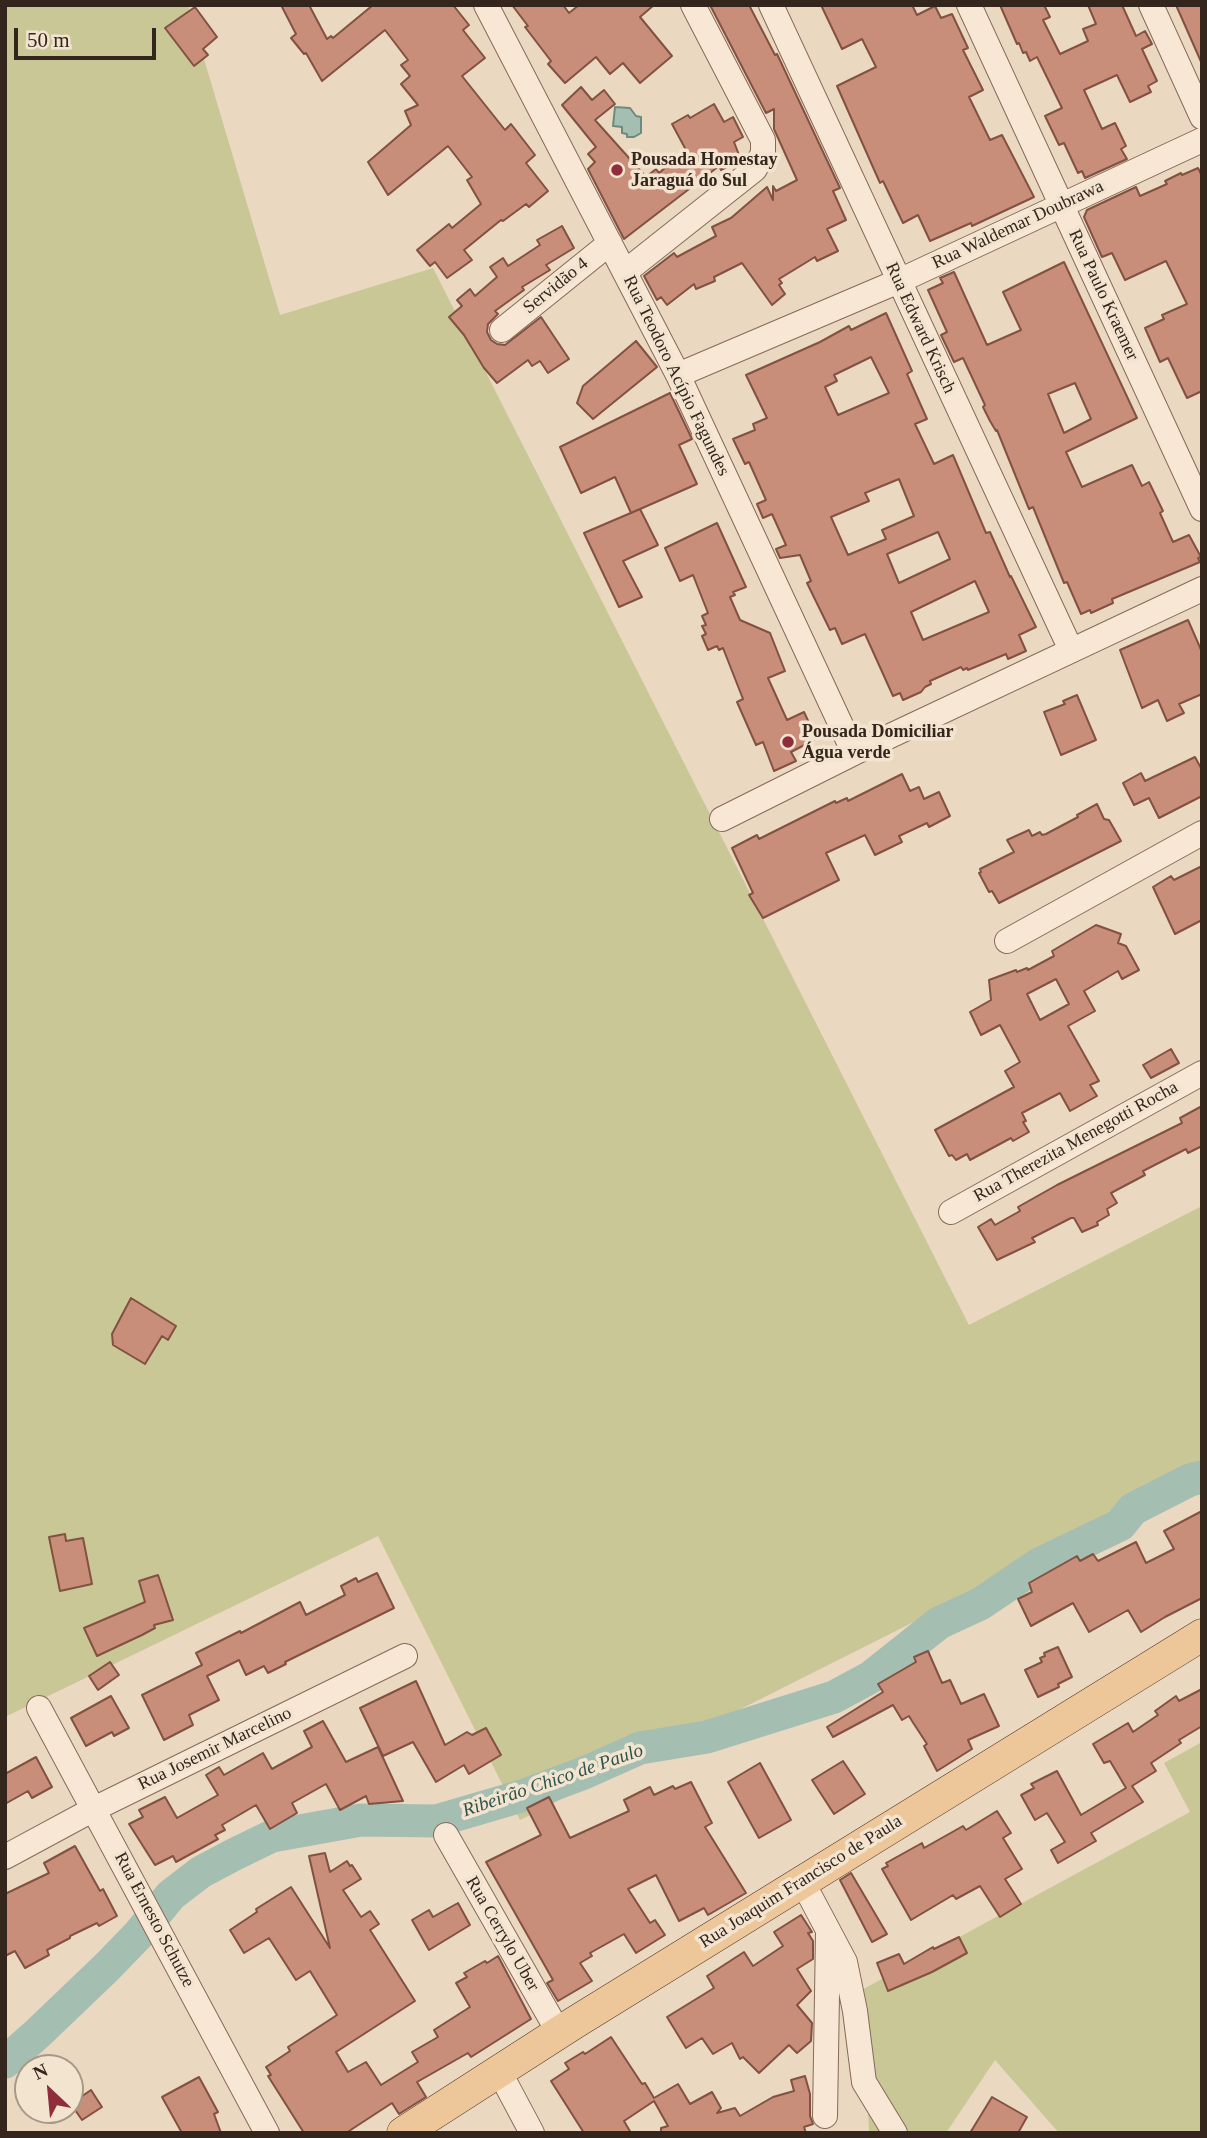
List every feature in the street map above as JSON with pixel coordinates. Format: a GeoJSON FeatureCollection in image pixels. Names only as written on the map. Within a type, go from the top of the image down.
{"type":"FeatureCollection","features":[{"type":"Feature","properties":{"kind":"main road","name":"Rua Joaquim Francisco de Paula"},"geometry":{"type":"LineString","coordinates":[[403,2133],[802,1881],[1202,1635]]}},
{"type":"Feature","properties":{"kind":"street","name":"Rua Teodoro Acípio Fagundes"},"geometry":{"type":"LineString","coordinates":[[486,5],[678,375],[855,753]]}},
{"type":"Feature","properties":{"kind":"street"},"geometry":{"type":"LineString","coordinates":[[625,271],[755,169],[763,153],[763,140],[693,5]]}},
{"type":"Feature","properties":{"kind":"street","name":"Rua Edward Krisch"},"geometry":{"type":"LineString","coordinates":[[771,5],[1071,650]]}},
{"type":"Feature","properties":{"kind":"street","name":"Rua Paulo Kraemer"},"geometry":{"type":"LineString","coordinates":[[969,5],[1202,509]]}},
{"type":"Feature","properties":{"kind":"street"},"geometry":{"type":"LineString","coordinates":[[1151,5],[1202,117]]}},
{"type":"Feature","properties":{"kind":"street","name":"Rua Waldemar Doubrawa"},"geometry":{"type":"LineString","coordinates":[[678,375],[899,281],[1202,140]]}},
{"type":"Feature","properties":{"kind":"street","name":"Servidão 4"},"geometry":{"type":"LineString","coordinates":[[502,330],[610,243]]}},
{"type":"Feature","properties":{"kind":"street"},"geometry":{"type":"LineString","coordinates":[[722,819],[1202,589]]}},
{"type":"Feature","properties":{"kind":"street"},"geometry":{"type":"LineString","coordinates":[[1007,941],[1202,833]]}},
{"type":"Feature","properties":{"kind":"street","name":"Rua Therezita Menegotti Rocha"},"geometry":{"type":"LineString","coordinates":[[951,1212],[1202,1073]]}},
{"type":"Feature","properties":{"kind":"street","name":"Rua Josemir Marcelino"},"geometry":{"type":"LineString","coordinates":[[5,1857],[94,1809],[405,1656]]}},
{"type":"Feature","properties":{"kind":"street","name":"Rua Ernesto Schutze"},"geometry":{"type":"LineString","coordinates":[[40,1708],[267,2133]]}},
{"type":"Feature","properties":{"kind":"street","name":"Rua Cerrylo Uber"},"geometry":{"type":"LineString","coordinates":[[446,1835],[559,2033]]}},
{"type":"Feature","properties":{"kind":"street"},"geometry":{"type":"LineString","coordinates":[[802,1881],[845,1962],[855,2011],[864,2082],[895,2133]]}},
{"type":"Feature","properties":{"kind":"street"},"geometry":{"type":"LineString","coordinates":[[825,2116],[828,1933]]}},
{"type":"Feature","properties":{"kind":"street"},"geometry":{"type":"LineString","coordinates":[[499,2071],[532,2133]]}},
{"type":"Feature","properties":{"kind":"shaded area"},"geometry":{"type":"Polygon","coordinates":[[[5,5],[188,5],[280,315],[433,268],[969,1325],[1202,1206],[1202,1477],[520,1820],[378,1536],[5,1717],[5,5]]]}},
{"type":"Feature","properties":{"kind":"shaded area"},"geometry":{"type":"Polygon","coordinates":[[[615,107],[630,108],[636,116],[641,117],[641,133],[627,137],[627,134],[622,133],[622,127],[613,126],[615,107]]]}},
{"type":"Feature","properties":{"kind":"shaded area"},"geometry":{"type":"Polygon","coordinates":[[[1202,1742],[1202,2133],[1059,2133],[995,2060],[946,2133],[869,2133],[867,2087],[856,1993],[1190,1812],[1164,1763],[1202,1742]]]}},
{"type":"Feature","properties":{"kind":"building"},"geometry":{"type":"Polygon","coordinates":[[[281,5],[309,5],[327,39],[331,36],[333,38],[373,5],[453,5],[469,25],[463,30],[485,58],[462,76],[505,130],[511,124],[535,155],[526,163],[548,191],[529,207],[526,204],[501,220],[464,250],[472,260],[447,278],[435,262],[430,266],[417,250],[449,224],[452,228],[481,204],[467,180],[472,177],[448,146],[388,195],[368,162],[411,125],[405,111],[418,105],[401,84],[410,76],[401,65],[408,60],[385,30],[322,81],[306,53],[304,54],[291,38],[296,34],[281,5]]]}},
{"type":"Feature","properties":{"kind":"building"},"geometry":{"type":"Polygon","coordinates":[[[512,5],[563,5],[569,13],[579,5],[654,5],[640,17],[672,56],[640,83],[623,63],[610,74],[596,57],[565,83],[548,64],[551,61],[512,5]]]}},
{"type":"Feature","properties":{"kind":"building"},"geometry":{"type":"Polygon","coordinates":[[[710,5],[749,5],[775,55],[777,54],[840,188],[833,191],[846,220],[827,229],[838,251],[817,261],[815,257],[779,279],[782,283],[779,285],[785,294],[772,305],[742,263],[714,277],[715,281],[696,289],[694,284],[667,305],[661,297],[657,300],[644,276],[674,253],[677,257],[716,236],[712,227],[731,218],[767,187],[773,200],[773,186],[776,191],[797,180],[774,129],[774,109],[766,113],[710,5]]]}},
{"type":"Feature","properties":{"kind":"building"},"geometry":{"type":"Polygon","coordinates":[[[821,5],[912,5],[917,15],[935,6],[941,18],[952,14],[968,48],[963,50],[983,90],[969,97],[990,140],[1002,135],[1034,197],[972,226],[971,223],[930,241],[918,215],[903,223],[883,181],[880,183],[837,86],[876,67],[862,39],[842,49],[821,5]]]}},
{"type":"Feature","properties":{"kind":"building"},"geometry":{"type":"Polygon","coordinates":[[[1000,5],[1044,5],[1050,17],[1043,20],[1060,54],[1088,41],[1083,29],[1096,24],[1088,5],[1122,5],[1136,36],[1145,31],[1152,44],[1142,49],[1157,81],[1148,86],[1151,92],[1130,102],[1117,75],[1084,90],[1102,129],[1115,123],[1126,146],[1121,149],[1127,159],[1085,178],[1082,171],[1078,173],[1064,143],[1059,145],[1045,116],[1062,108],[1037,57],[1030,61],[1026,52],[1023,53],[1019,43],[1017,44],[1000,5]]]}},
{"type":"Feature","properties":{"kind":"building"},"geometry":{"type":"Polygon","coordinates":[[[1176,5],[1202,5],[1202,64],[1176,5]]]}},
{"type":"Feature","properties":{"kind":"building"},"geometry":{"type":"Polygon","coordinates":[[[195,7],[217,37],[203,49],[208,55],[194,66],[165,28],[195,7]]]}},
{"type":"Feature","properties":{"kind":"building"},"geometry":{"type":"Polygon","coordinates":[[[581,87],[592,100],[604,90],[615,104],[595,120],[646,177],[656,169],[659,173],[686,150],[672,124],[688,115],[690,118],[714,104],[724,122],[733,117],[743,137],[734,142],[741,160],[721,170],[719,166],[624,239],[588,169],[595,162],[588,154],[596,147],[562,105],[581,87]]]}},
{"type":"Feature","properties":{"kind":"building"},"geometry":{"type":"Polygon","coordinates":[[[1198,168],[1202,176],[1202,391],[1187,398],[1168,358],[1160,362],[1145,328],[1164,319],[1162,315],[1187,304],[1166,261],[1125,280],[1112,253],[1102,257],[1084,217],[1087,210],[1136,187],[1140,196],[1167,184],[1165,181],[1181,173],[1182,175],[1198,168]]]}},
{"type":"Feature","properties":{"kind":"building"},"geometry":{"type":"Polygon","coordinates":[[[562,226],[574,248],[546,265],[550,270],[522,287],[524,290],[495,311],[498,314],[488,324],[487,332],[491,340],[505,345],[541,317],[569,359],[548,373],[540,361],[532,366],[528,360],[497,383],[449,317],[462,306],[457,300],[470,289],[475,296],[497,277],[490,267],[503,258],[508,266],[540,245],[537,240],[562,226]]]}},
{"type":"Feature","properties":{"kind":"building"},"geometry":{"type":"Polygon","coordinates":[[[1064,262],[1137,418],[1066,452],[1082,487],[1132,465],[1142,486],[1149,482],[1163,511],[1160,513],[1173,542],[1189,535],[1201,557],[1198,558],[1200,562],[1112,599],[1113,603],[1091,613],[1090,610],[1081,614],[1067,582],[1064,583],[1033,507],[1029,509],[997,430],[983,407],[985,405],[963,358],[954,362],[941,335],[947,332],[928,290],[943,283],[940,278],[954,272],[987,345],[1021,330],[1003,292],[1064,262]],[[1075,383],[1048,394],[1064,433],[1091,419],[1075,383]]]}},
{"type":"Feature","properties":{"kind":"building"},"geometry":{"type":"Polygon","coordinates":[[[886,313],[912,371],[907,374],[927,419],[915,424],[934,464],[953,455],[986,533],[990,532],[1036,627],[1019,635],[1026,651],[1008,659],[1006,654],[968,670],[961,667],[930,681],[931,684],[921,692],[903,700],[900,693],[893,696],[865,634],[842,644],[835,628],[830,630],[807,583],[811,581],[800,555],[780,558],[776,549],[786,545],[772,514],[763,518],[757,504],[766,500],[749,462],[745,464],[733,439],[755,430],[753,424],[767,418],[746,375],[849,326],[851,330],[886,313]],[[871,357],[834,375],[837,381],[825,387],[838,415],[889,393],[871,357]],[[899,479],[865,493],[869,501],[831,517],[848,555],[886,539],[882,530],[914,516],[899,479]],[[938,532],[887,554],[899,583],[950,559],[938,532]],[[975,581],[911,612],[923,640],[989,612],[975,581]]]}},
{"type":"Feature","properties":{"kind":"building"},"geometry":{"type":"Polygon","coordinates":[[[636,341],[657,367],[593,419],[577,403],[583,386],[636,341]]]}},
{"type":"Feature","properties":{"kind":"building"},"geometry":{"type":"Polygon","coordinates":[[[670,393],[692,439],[679,445],[697,484],[631,513],[615,477],[581,493],[560,447],[670,393]]]}},
{"type":"Feature","properties":{"kind":"building"},"geometry":{"type":"Polygon","coordinates":[[[640,509],[658,545],[623,561],[642,597],[619,607],[584,533],[640,509]]]}},
{"type":"Feature","properties":{"kind":"building"},"geometry":{"type":"Polygon","coordinates":[[[717,523],[746,587],[733,592],[735,595],[730,597],[740,620],[770,633],[785,671],[768,678],[787,720],[804,712],[814,740],[791,752],[796,761],[774,771],[763,742],[756,745],[737,702],[743,699],[723,648],[719,650],[717,646],[708,650],[702,636],[706,634],[702,626],[706,625],[702,616],[708,613],[693,575],[680,581],[665,548],[717,523]]]}},
{"type":"Feature","properties":{"kind":"building"},"geometry":{"type":"Polygon","coordinates":[[[1188,620],[1202,652],[1202,694],[1179,704],[1184,713],[1167,721],[1158,700],[1142,708],[1120,650],[1188,620]]]}},
{"type":"Feature","properties":{"kind":"building"},"geometry":{"type":"Polygon","coordinates":[[[1077,695],[1096,740],[1061,755],[1044,712],[1065,704],[1063,701],[1077,695]]]}},
{"type":"Feature","properties":{"kind":"building"},"geometry":{"type":"Polygon","coordinates":[[[1195,757],[1202,770],[1202,796],[1159,818],[1149,798],[1134,805],[1123,783],[1141,773],[1145,781],[1195,757]]]}},
{"type":"Feature","properties":{"kind":"building"},"geometry":{"type":"Polygon","coordinates":[[[902,774],[910,791],[919,787],[924,799],[939,792],[950,816],[929,827],[927,823],[899,836],[902,842],[875,855],[865,835],[826,853],[839,880],[763,918],[749,895],[753,893],[732,848],[757,835],[759,839],[835,801],[836,803],[847,798],[848,801],[902,774]]]}},
{"type":"Feature","properties":{"kind":"building"},"geometry":{"type":"Polygon","coordinates":[[[1097,804],[1104,819],[1109,820],[1121,841],[999,903],[992,891],[989,892],[979,873],[980,869],[1014,852],[1007,840],[1029,830],[1032,836],[1040,832],[1042,835],[1046,834],[1097,804]]]}},
{"type":"Feature","properties":{"kind":"building"},"geometry":{"type":"Polygon","coordinates":[[[1202,866],[1202,920],[1175,934],[1153,887],[1171,876],[1174,880],[1202,866]]]}},
{"type":"Feature","properties":{"kind":"building"},"geometry":{"type":"Polygon","coordinates":[[[1096,925],[1121,934],[1118,943],[1126,946],[1139,970],[1122,979],[1118,971],[1084,991],[1095,1011],[1068,1026],[1099,1081],[1090,1085],[1097,1096],[1070,1111],[1060,1093],[1022,1113],[1026,1121],[1023,1122],[1029,1132],[1013,1141],[1011,1138],[970,1160],[967,1154],[956,1160],[952,1155],[949,1156],[935,1130],[1014,1087],[1005,1071],[1020,1062],[1000,1025],[981,1035],[970,1012],[991,1000],[989,980],[1016,970],[1028,970],[1054,956],[1052,951],[1096,925]],[[1056,979],[1027,994],[1040,1020],[1069,1004],[1056,979]]]}},
{"type":"Feature","properties":{"kind":"building"},"geometry":{"type":"Polygon","coordinates":[[[1171,1049],[1179,1063],[1151,1078],[1143,1065],[1171,1049]]]}},
{"type":"Feature","properties":{"kind":"building"},"geometry":{"type":"Polygon","coordinates":[[[1202,1106],[1202,1146],[1188,1153],[1186,1149],[1143,1171],[1145,1175],[1111,1193],[1117,1203],[1107,1209],[1109,1215],[1097,1222],[1098,1225],[1082,1232],[1074,1218],[1071,1218],[1032,1238],[1035,1242],[997,1260],[978,1227],[991,1219],[995,1225],[1020,1211],[1018,1207],[1057,1185],[1182,1123],[1180,1118],[1202,1106]]]}},
{"type":"Feature","properties":{"kind":"building"},"geometry":{"type":"Polygon","coordinates":[[[131,1298],[176,1326],[168,1340],[162,1336],[145,1364],[113,1345],[112,1334],[131,1298]]]}},
{"type":"Feature","properties":{"kind":"building"},"geometry":{"type":"Polygon","coordinates":[[[1202,1511],[1202,1598],[1141,1632],[1128,1610],[1089,1632],[1073,1603],[1031,1626],[1018,1599],[1032,1592],[1029,1583],[1077,1556],[1080,1561],[1093,1554],[1098,1561],[1136,1542],[1146,1563],[1174,1549],[1164,1531],[1202,1511]]]}},
{"type":"Feature","properties":{"kind":"building"},"geometry":{"type":"Polygon","coordinates":[[[65,1534],[66,1541],[83,1538],[92,1584],[60,1591],[49,1537],[65,1534]]]}},
{"type":"Feature","properties":{"kind":"building"},"geometry":{"type":"Polygon","coordinates":[[[377,1573],[394,1608],[268,1673],[264,1666],[246,1675],[239,1660],[207,1676],[219,1700],[189,1715],[193,1725],[164,1740],[142,1695],[202,1665],[196,1653],[300,1602],[306,1615],[345,1595],[341,1586],[356,1578],[358,1582],[377,1573]]]}},
{"type":"Feature","properties":{"kind":"building"},"geometry":{"type":"Polygon","coordinates":[[[158,1575],[173,1620],[154,1625],[155,1628],[97,1656],[84,1628],[145,1602],[139,1581],[158,1575]]]}},
{"type":"Feature","properties":{"kind":"building"},"geometry":{"type":"Polygon","coordinates":[[[1058,1647],[1072,1677],[1038,1697],[1025,1670],[1042,1662],[1040,1658],[1045,1656],[1044,1653],[1058,1647]]]}},
{"type":"Feature","properties":{"kind":"building"},"geometry":{"type":"Polygon","coordinates":[[[928,1651],[942,1683],[950,1680],[961,1704],[984,1694],[999,1726],[968,1740],[972,1749],[937,1771],[924,1746],[927,1744],[909,1716],[902,1720],[893,1705],[833,1737],[827,1727],[883,1692],[878,1684],[916,1662],[914,1657],[928,1651]]]}},
{"type":"Feature","properties":{"kind":"building"},"geometry":{"type":"Polygon","coordinates":[[[110,1662],[119,1675],[98,1690],[89,1676],[110,1662]]]}},
{"type":"Feature","properties":{"kind":"building"},"geometry":{"type":"Polygon","coordinates":[[[416,1681],[445,1745],[467,1732],[472,1735],[486,1728],[501,1755],[469,1774],[464,1765],[436,1782],[413,1742],[383,1756],[360,1708],[416,1681]]]}},
{"type":"Feature","properties":{"kind":"building"},"geometry":{"type":"Polygon","coordinates":[[[1202,1689],[1202,1726],[1179,1740],[1181,1743],[1151,1763],[1156,1771],[1132,1786],[1143,1802],[1091,1833],[1096,1841],[1058,1863],[1051,1850],[1065,1842],[1047,1813],[1035,1820],[1021,1795],[1034,1788],[1031,1784],[1057,1771],[1081,1815],[1126,1788],[1110,1761],[1104,1763],[1093,1744],[1128,1723],[1133,1732],[1158,1715],[1155,1711],[1176,1696],[1179,1701],[1202,1689]]]}},
{"type":"Feature","properties":{"kind":"building"},"geometry":{"type":"Polygon","coordinates":[[[111,1696],[129,1728],[114,1736],[112,1732],[86,1746],[71,1718],[111,1696]]]}},
{"type":"Feature","properties":{"kind":"building"},"geometry":{"type":"Polygon","coordinates":[[[323,1721],[346,1762],[378,1747],[403,1801],[369,1804],[366,1796],[340,1810],[326,1784],[292,1803],[297,1813],[270,1829],[256,1805],[222,1825],[225,1830],[215,1835],[218,1839],[176,1862],[173,1856],[155,1865],[129,1824],[143,1817],[139,1810],[165,1797],[177,1818],[218,1795],[206,1775],[219,1767],[224,1775],[263,1753],[272,1769],[312,1747],[304,1731],[323,1721]]]}},
{"type":"Feature","properties":{"kind":"building"},"geometry":{"type":"Polygon","coordinates":[[[36,1757],[52,1787],[32,1798],[28,1791],[5,1804],[5,1774],[36,1757]]]}},
{"type":"Feature","properties":{"kind":"building"},"geometry":{"type":"Polygon","coordinates":[[[843,1761],[865,1794],[834,1814],[812,1780],[843,1761]]]}},
{"type":"Feature","properties":{"kind":"building"},"geometry":{"type":"Polygon","coordinates":[[[760,1763],[791,1820],[759,1838],[728,1782],[760,1763]]]}},
{"type":"Feature","properties":{"kind":"building"},"geometry":{"type":"Polygon","coordinates":[[[691,1782],[712,1823],[705,1827],[746,1893],[708,1915],[704,1908],[679,1921],[656,1875],[628,1889],[650,1923],[655,1920],[665,1935],[636,1953],[624,1934],[590,1953],[592,1956],[580,1963],[592,1981],[558,2001],[547,1983],[553,1980],[486,1862],[541,1835],[527,1808],[549,1797],[570,1838],[629,1811],[624,1800],[650,1787],[654,1795],[673,1786],[675,1789],[691,1782]]]}},
{"type":"Feature","properties":{"kind":"building"},"geometry":{"type":"Polygon","coordinates":[[[997,1811],[1011,1833],[1003,1838],[1022,1869],[1005,1879],[1021,1904],[1000,1917],[980,1886],[956,1899],[953,1895],[911,1920],[882,1869],[888,1866],[886,1863],[922,1843],[924,1848],[963,1826],[966,1830],[997,1811]]]}},
{"type":"Feature","properties":{"kind":"building"},"geometry":{"type":"Polygon","coordinates":[[[75,1846],[117,1916],[99,1926],[97,1923],[70,1936],[47,1950],[49,1955],[25,1968],[15,1951],[5,1956],[5,1894],[49,1873],[44,1863],[75,1846]]]}},
{"type":"Feature","properties":{"kind":"building"},"geometry":{"type":"Polygon","coordinates":[[[325,1853],[330,1872],[347,1861],[361,1879],[343,1890],[361,1917],[370,1911],[379,1924],[370,1930],[415,2001],[336,2052],[348,2072],[366,2062],[381,2085],[418,2062],[412,2052],[438,2037],[434,2030],[470,2007],[456,1983],[467,1977],[464,1973],[498,1956],[531,2019],[471,2057],[468,2053],[417,2082],[426,2097],[399,2114],[392,2103],[346,2133],[304,2133],[268,2076],[271,2075],[266,2067],[290,2051],[288,2047],[337,2015],[310,1971],[296,1980],[269,1938],[244,1953],[230,1930],[257,1912],[256,1909],[291,1887],[330,1948],[309,1856],[325,1853]]]}},
{"type":"Feature","properties":{"kind":"building"},"geometry":{"type":"Polygon","coordinates":[[[851,1873],[887,1934],[872,1942],[840,1880],[851,1873]]]}},
{"type":"Feature","properties":{"kind":"building"},"geometry":{"type":"Polygon","coordinates":[[[458,1903],[470,1925],[429,1950],[412,1920],[429,1910],[433,1917],[458,1903]]]}},
{"type":"Feature","properties":{"kind":"building"},"geometry":{"type":"Polygon","coordinates":[[[801,1915],[812,1932],[808,1933],[813,1941],[813,1959],[797,1969],[811,1991],[797,2005],[812,2023],[811,2041],[797,2053],[789,2045],[759,2073],[743,2057],[740,2059],[732,2043],[713,2054],[702,2038],[686,2048],[667,2017],[714,1988],[707,1976],[744,1952],[753,1966],[783,1946],[774,1932],[801,1915]]]}},
{"type":"Feature","properties":{"kind":"building"},"geometry":{"type":"Polygon","coordinates":[[[959,1937],[967,1953],[888,1991],[877,1963],[899,1954],[904,1964],[933,1947],[934,1949],[959,1937]]]}},
{"type":"Feature","properties":{"kind":"building"},"geometry":{"type":"Polygon","coordinates":[[[611,2037],[654,2098],[678,2084],[690,2104],[712,2092],[721,2108],[717,2113],[735,2108],[740,2116],[773,2097],[794,2091],[791,2080],[805,2076],[813,2124],[804,2127],[806,2133],[661,2133],[661,2128],[668,2126],[654,2101],[624,2121],[631,2133],[584,2133],[551,2081],[569,2069],[565,2063],[611,2037]]]}},
{"type":"Feature","properties":{"kind":"building"},"geometry":{"type":"Polygon","coordinates":[[[199,2077],[218,2112],[214,2114],[221,2133],[182,2133],[162,2097],[199,2077]]]}},
{"type":"Feature","properties":{"kind":"building"},"geometry":{"type":"Polygon","coordinates":[[[91,2090],[102,2107],[84,2119],[84,2095],[91,2090]]]}},
{"type":"Feature","properties":{"kind":"building"},"geometry":{"type":"Polygon","coordinates":[[[992,2097],[1027,2117],[1018,2133],[970,2133],[992,2097]]]}},
{"type":"Feature","properties":{"kind":"waterway","name":"Ribeirão Chico de Paulo"},"geometry":{"type":"LineString","coordinates":[[5,2062],[107,1967],[171,1895],[201,1872],[235,1854],[272,1836],[361,1820],[436,1821],[525,1795],[640,1748],[707,1737],[834,1697],[871,1677],[939,1623],[980,1604],[1041,1563],[1120,1525],[1133,1509],[1190,1480],[1202,1477]]}},
{"type":"Feature","properties":{"kind":"place","name":"Pousada Homestay Jaraguá do Sul"},"geometry":{"type":"Point","coordinates":[617,170]}},
{"type":"Feature","properties":{"kind":"place","name":"Pousada Domiciliar Água verde"},"geometry":{"type":"Point","coordinates":[788,742]}}]}
